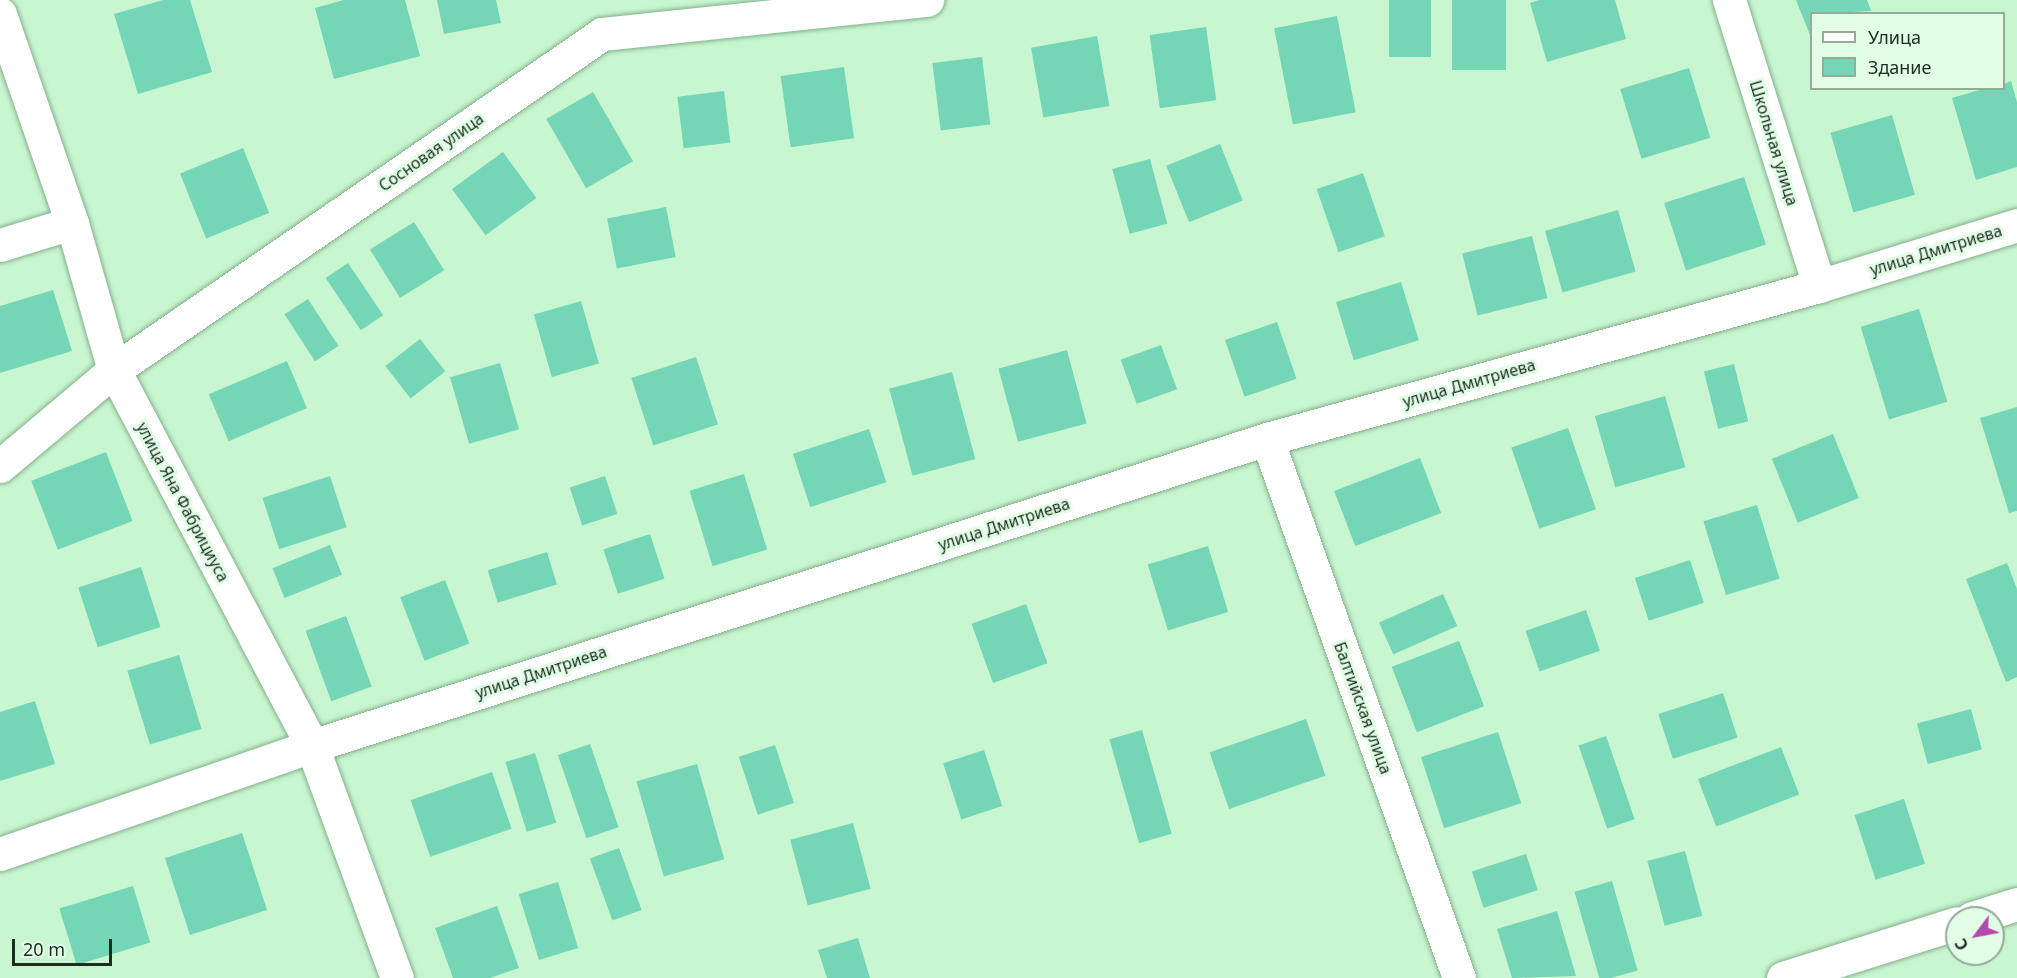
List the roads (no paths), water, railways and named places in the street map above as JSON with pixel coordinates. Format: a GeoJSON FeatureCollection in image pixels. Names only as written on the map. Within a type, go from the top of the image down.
{"type":"FeatureCollection","features":[{"type":"Feature","properties":{"kind":"street","name":"Сосновая улица"},"geometry":{"type":"LineString","coordinates":[[0,466],[114,370],[602,34],[927,0]]}},
{"type":"Feature","properties":{"kind":"street","name":"Школьная улица"},"geometry":{"type":"LineString","coordinates":[[1729,0],[1819,286]]}},
{"type":"Feature","properties":{"kind":"street","name":"улица Яна Фабрициуса"},"geometry":{"type":"LineString","coordinates":[[0,14],[72,223],[114,370],[312,746],[397,978]]}},
{"type":"Feature","properties":{"kind":"street"},"geometry":{"type":"LineString","coordinates":[[0,245],[72,223]]}},
{"type":"Feature","properties":{"kind":"street","name":"улица Дмитриева"},"geometry":{"type":"LineString","coordinates":[[0,854],[312,746],[1266,439],[1819,286],[2017,225]]}},
{"type":"Feature","properties":{"kind":"street","name":"Балтийская улица"},"geometry":{"type":"LineString","coordinates":[[1266,439],[1459,978]]}},
{"type":"Feature","properties":{"kind":"street"},"geometry":{"type":"LineString","coordinates":[[1783,978],[1945,927]]}}]}
